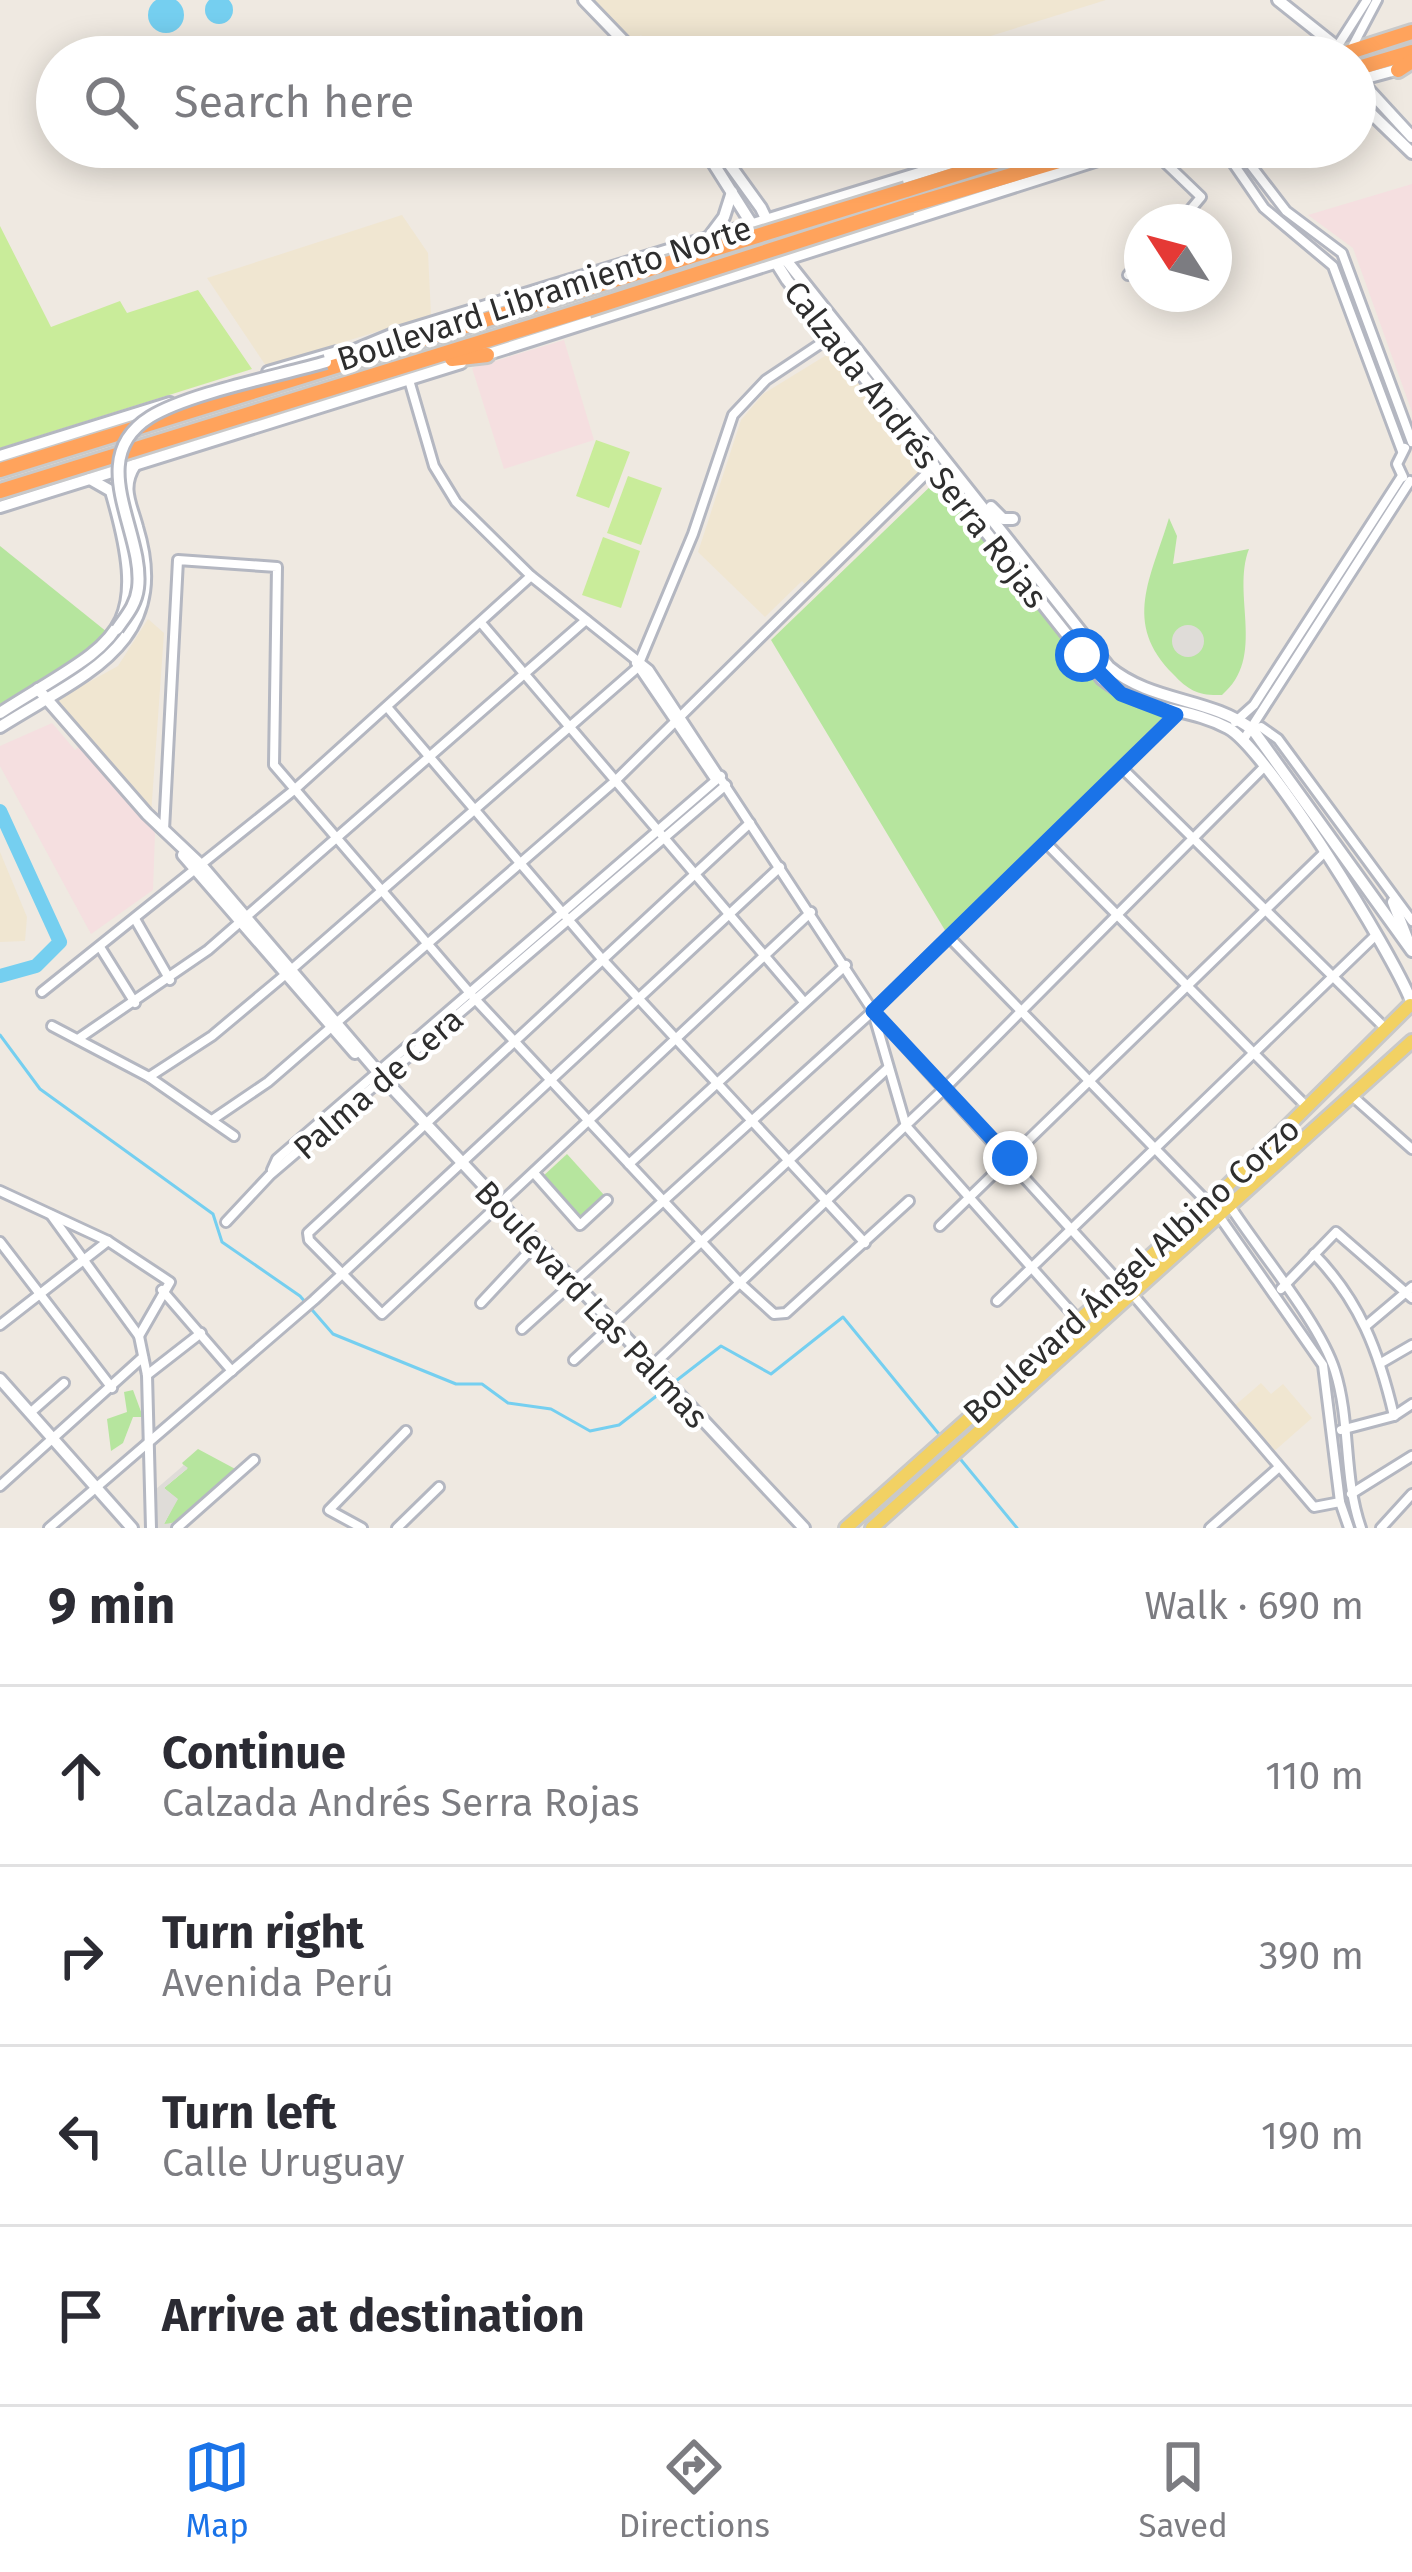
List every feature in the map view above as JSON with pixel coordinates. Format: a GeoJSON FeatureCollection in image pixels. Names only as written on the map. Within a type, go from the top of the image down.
{"type":"FeatureCollection","features":[{"type":"Feature","properties":{"kind":"highway"},"geometry":{"type":"LineString","coordinates":[[1376,42],[1412,32]]}},
{"type":"Feature","properties":{"kind":"highway"},"geometry":{"type":"LineString","coordinates":[[1376,68],[1412,52]]}},
{"type":"Feature","properties":{"kind":"highway","name":"Boulevard Libramiento Norte"},"geometry":{"type":"LineString","coordinates":[[0,491],[589,309],[986,168]]}},
{"type":"Feature","properties":{"kind":"highway","name":"Boulevard Libramiento Norte"},"geometry":{"type":"LineString","coordinates":[[0,470],[583,290],[909,197],[1029,168]]}},
{"type":"Feature","properties":{"kind":"highway"},"geometry":{"type":"LineString","coordinates":[[417,363],[487,355]]}},
{"type":"Feature","properties":{"kind":"main road"},"geometry":{"type":"LineString","coordinates":[[584,0],[619,36]]}},
{"type":"Feature","properties":{"kind":"main road"},"geometry":{"type":"LineString","coordinates":[[1277,0],[1322,36]]}},
{"type":"Feature","properties":{"kind":"main road"},"geometry":{"type":"LineString","coordinates":[[1377,75],[1407,66]]}},
{"type":"Feature","properties":{"kind":"main road"},"geometry":{"type":"LineString","coordinates":[[1376,102],[1412,137]]}},
{"type":"Feature","properties":{"kind":"main road"},"geometry":{"type":"LineString","coordinates":[[1376,119],[1412,153]]}},
{"type":"Feature","properties":{"kind":"main road"},"geometry":{"type":"LineString","coordinates":[[717,168],[761,229]]}},
{"type":"Feature","properties":{"kind":"main road"},"geometry":{"type":"LineString","coordinates":[[732,168],[761,208],[761,229]]}},
{"type":"Feature","properties":{"kind":"main road"},"geometry":{"type":"LineString","coordinates":[[0,456],[392,335],[761,229],[792,214],[938,168]]}},
{"type":"Feature","properties":{"kind":"main road"},"geometry":{"type":"LineString","coordinates":[[0,508],[806,254],[1059,168]]}},
{"type":"Feature","properties":{"kind":"main road"},"geometry":{"type":"LineString","coordinates":[[706,242],[724,218],[733,192]]}},
{"type":"Feature","properties":{"kind":"main road"},"geometry":{"type":"LineString","coordinates":[[761,208],[792,214]]}},
{"type":"Feature","properties":{"kind":"main road","name":"Calzada Andrés Serra Rojas"},"geometry":{"type":"LineString","coordinates":[[761,229],[780,262],[940,461],[1102,679],[1141,704],[1234,724]]}},
{"type":"Feature","properties":{"kind":"main road"},"geometry":{"type":"LineString","coordinates":[[745,272],[794,280],[806,254]]}},
{"type":"Feature","properties":{"kind":"main road"},"geometry":{"type":"LineString","coordinates":[[0,727],[97,652],[138,593],[136,553],[117,476],[134,432],[166,410],[326,362],[392,335]]}},
{"type":"Feature","properties":{"kind":"main road","name":"Calzada Andrés Serra Rojas"},"geometry":{"type":"LineString","coordinates":[[940,461],[980,502],[1119,676],[1150,694],[1234,724],[1249,735],[1306,814],[1322,854],[1377,934],[1411,1005]]}},
{"type":"Feature","properties":{"kind":"main road"},"geometry":{"type":"LineString","coordinates":[[0,713],[114,655],[146,597],[146,559],[126,492],[135,466]]}},
{"type":"Feature","properties":{"kind":"main road"},"geometry":{"type":"LineString","coordinates":[[90,479],[111,491],[131,576],[128,604],[117,629]]}},
{"type":"Feature","properties":{"kind":"main road"},"geometry":{"type":"LineString","coordinates":[[980,502],[1012,519]]}},
{"type":"Feature","properties":{"kind":"main road","name":"Boulevard Las Palmas"},"geometry":{"type":"LineString","coordinates":[[41,694],[379,1074],[804,1528]]}},
{"type":"Feature","properties":{"kind":"main road","name":"Calzada Andrés Serra Rojas"},"geometry":{"type":"LineString","coordinates":[[1249,735],[1266,765],[1412,950]]}},
{"type":"Feature","properties":{"kind":"main road"},"geometry":{"type":"LineString","coordinates":[[1393,902],[1407,926],[1412,950]]}},
{"type":"Feature","properties":{"kind":"main road","name":"Boulevard Ángel Albino Corzo"},"geometry":{"type":"LineString","coordinates":[[846,1528],[1209,1204],[1411,1005]]}},
{"type":"Feature","properties":{"kind":"main road","name":"Boulevard Ángel Albino Corzo"},"geometry":{"type":"LineString","coordinates":[[872,1528],[1412,1041]]}},
{"type":"Feature","properties":{"kind":"main road"},"geometry":{"type":"LineString","coordinates":[[1156,1252],[1173,1259]]}},
{"type":"Feature","properties":{"kind":"main road"},"geometry":{"type":"LineString","coordinates":[[1156,1252],[1161,1270]]}},
{"type":"Feature","properties":{"kind":"main road"},"geometry":{"type":"LineString","coordinates":[[0,1379],[131,1528]]}},
{"type":"Feature","properties":{"kind":"street"},"geometry":{"type":"LineString","coordinates":[[1294,14],[1303,0]]}},
{"type":"Feature","properties":{"kind":"street"},"geometry":{"type":"LineString","coordinates":[[1350,36],[1367,0]]}},
{"type":"Feature","properties":{"kind":"street"},"geometry":{"type":"LineString","coordinates":[[1353,36],[1377,0]]}},
{"type":"Feature","properties":{"kind":"street"},"geometry":{"type":"LineString","coordinates":[[1171,168],[1201,197],[1195,204]]}},
{"type":"Feature","properties":{"kind":"street"},"geometry":{"type":"LineString","coordinates":[[1236,168],[1264,208],[1334,266],[1409,446]]}},
{"type":"Feature","properties":{"kind":"street"},"geometry":{"type":"LineString","coordinates":[[1253,168],[1286,211],[1342,253],[1409,446]]}},
{"type":"Feature","properties":{"kind":"street"},"geometry":{"type":"LineString","coordinates":[[149,1077],[212,1036],[289,971],[568,729],[637,663],[733,415],[766,380],[836,333]]}},
{"type":"Feature","properties":{"kind":"street"},"geometry":{"type":"LineString","coordinates":[[409,380],[445,488],[531,576],[637,663],[681,720],[873,1011],[1120,1284]]}},
{"type":"Feature","properties":{"kind":"street"},"geometry":{"type":"LineString","coordinates":[[1408,480],[1397,464],[1409,446]]}},
{"type":"Feature","properties":{"kind":"street"},"geometry":{"type":"LineString","coordinates":[[212,1120],[268,1082],[614,782],[940,461]]}},
{"type":"Feature","properties":{"kind":"street"},"geometry":{"type":"LineString","coordinates":[[1234,724],[1254,705],[1408,480]]}},
{"type":"Feature","properties":{"kind":"street"},"geometry":{"type":"LineString","coordinates":[[1249,735],[1408,480]]}},
{"type":"Feature","properties":{"kind":"street"},"geometry":{"type":"LineString","coordinates":[[164,832],[178,560],[277,567],[271,753],[294,790],[472,996],[741,1284],[774,1314],[786,1313],[910,1201]]}},
{"type":"Feature","properties":{"kind":"street"},"geometry":{"type":"LineString","coordinates":[[42,992],[294,790],[531,576]]}},
{"type":"Feature","properties":{"kind":"street"},"geometry":{"type":"LineString","coordinates":[[78,1039],[170,980],[586,620]]}},
{"type":"Feature","properties":{"kind":"street"},"geometry":{"type":"LineString","coordinates":[[482,624],[691,875],[804,1002]]}},
{"type":"Feature","properties":{"kind":"street"},"geometry":{"type":"LineString","coordinates":[[387,706],[602,959],[866,1243]]}},
{"type":"Feature","properties":{"kind":"street"},"geometry":{"type":"LineString","coordinates":[[522,1329],[873,1011],[1176,715]]}},
{"type":"Feature","properties":{"kind":"street"},"geometry":{"type":"LineString","coordinates":[[1249,735],[1261,727],[1278,739],[1393,902],[1412,921]]}},
{"type":"Feature","properties":{"kind":"street"},"geometry":{"type":"LineString","coordinates":[[650,1368],[1021,1014],[1266,765]]}},
{"type":"Feature","properties":{"kind":"street"},"geometry":{"type":"LineString","coordinates":[[1123,769],[1387,1030]]}},
{"type":"Feature","properties":{"kind":"street","name":"Palma de Cera"},"geometry":{"type":"LineString","coordinates":[[226,1222],[379,1074],[723,784]]}},
{"type":"Feature","properties":{"kind":"street"},"geometry":{"type":"LineString","coordinates":[[1306,814],[1324,800]]}},
{"type":"Feature","properties":{"kind":"street"},"geometry":{"type":"LineString","coordinates":[[750,823],[424,1122],[307,1236],[379,1315],[811,912]]}},
{"type":"Feature","properties":{"kind":"street"},"geometry":{"type":"LineString","coordinates":[[1046,843],[1308,1108]]}},
{"type":"Feature","properties":{"kind":"street"},"geometry":{"type":"LineString","coordinates":[[940,1226],[1322,854]]}},
{"type":"Feature","properties":{"kind":"street"},"geometry":{"type":"LineString","coordinates":[[49,1528],[301,1312],[780,867]]}},
{"type":"Feature","properties":{"kind":"street"},"geometry":{"type":"LineString","coordinates":[[135,920],[170,980]]}},
{"type":"Feature","properties":{"kind":"street"},"geometry":{"type":"LineString","coordinates":[[997,1301],[1377,934]]}},
{"type":"Feature","properties":{"kind":"street"},"geometry":{"type":"LineString","coordinates":[[949,937],[1209,1204]]}},
{"type":"Feature","properties":{"kind":"street"},"geometry":{"type":"LineString","coordinates":[[100,947],[135,1004]]}},
{"type":"Feature","properties":{"kind":"street"},"geometry":{"type":"LineString","coordinates":[[629,1163],[846,965]]}},
{"type":"Feature","properties":{"kind":"street"},"geometry":{"type":"LineString","coordinates":[[873,1011],[906,1126],[1080,1322]]}},
{"type":"Feature","properties":{"kind":"street"},"geometry":{"type":"LineString","coordinates":[[52,1026],[149,1077],[233,1136]]}},
{"type":"Feature","properties":{"kind":"street"},"geometry":{"type":"LineString","coordinates":[[574,1360],[888,1068]]}},
{"type":"Feature","properties":{"kind":"street"},"geometry":{"type":"LineString","coordinates":[[1350,1094],[1412,1149]]}},
{"type":"Feature","properties":{"kind":"street"},"geometry":{"type":"LineString","coordinates":[[534,1173],[580,1225],[608,1199]]}},
{"type":"Feature","properties":{"kind":"street"},"geometry":{"type":"LineString","coordinates":[[0,1191],[108,1240],[170,1282],[139,1336]]}},
{"type":"Feature","properties":{"kind":"street"},"geometry":{"type":"LineString","coordinates":[[1224,1211],[1323,1365],[1339,1431],[1340,1502],[1349,1528]]}},
{"type":"Feature","properties":{"kind":"street"},"geometry":{"type":"LineString","coordinates":[[1224,1211],[1279,1290]]}},
{"type":"Feature","properties":{"kind":"street"},"geometry":{"type":"LineString","coordinates":[[51,1215],[139,1336],[147,1375],[152,1528]]}},
{"type":"Feature","properties":{"kind":"street"},"geometry":{"type":"LineString","coordinates":[[1279,1290],[1336,1232],[1410,1292],[1367,1325]]}},
{"type":"Feature","properties":{"kind":"street"},"geometry":{"type":"LineString","coordinates":[[0,1325],[108,1240]]}},
{"type":"Feature","properties":{"kind":"street"},"geometry":{"type":"LineString","coordinates":[[0,1242],[112,1388]]}},
{"type":"Feature","properties":{"kind":"street"},"geometry":{"type":"LineString","coordinates":[[481,1303],[536,1244]]}},
{"type":"Feature","properties":{"kind":"street"},"geometry":{"type":"LineString","coordinates":[[1314,1254],[1339,1280],[1367,1325],[1394,1415]]}},
{"type":"Feature","properties":{"kind":"street"},"geometry":{"type":"LineString","coordinates":[[163,1290],[232,1372]]}},
{"type":"Feature","properties":{"kind":"street"},"geometry":{"type":"LineString","coordinates":[[1133,1296],[1314,1507],[1340,1502]]}},
{"type":"Feature","properties":{"kind":"street"},"geometry":{"type":"LineString","coordinates":[[147,1375],[201,1333]]}},
{"type":"Feature","properties":{"kind":"street"},"geometry":{"type":"LineString","coordinates":[[1381,1363],[1412,1345]]}},
{"type":"Feature","properties":{"kind":"street"},"geometry":{"type":"LineString","coordinates":[[0,1486],[144,1356]]}},
{"type":"Feature","properties":{"kind":"street"},"geometry":{"type":"LineString","coordinates":[[30,1413],[64,1383]]}},
{"type":"Feature","properties":{"kind":"street"},"geometry":{"type":"LineString","coordinates":[[0,1402],[11,1391]]}},
{"type":"Feature","properties":{"kind":"street"},"geometry":{"type":"LineString","coordinates":[[1339,1431],[1394,1415],[1412,1404]]}},
{"type":"Feature","properties":{"kind":"street"},"geometry":{"type":"LineString","coordinates":[[362,1528],[329,1510],[406,1431]]}},
{"type":"Feature","properties":{"kind":"street"},"geometry":{"type":"LineString","coordinates":[[1352,1494],[1412,1456]]}},
{"type":"Feature","properties":{"kind":"street"},"geometry":{"type":"LineString","coordinates":[[177,1528],[254,1460]]}},
{"type":"Feature","properties":{"kind":"street"},"geometry":{"type":"LineString","coordinates":[[1210,1528],[1278,1468]]}},
{"type":"Feature","properties":{"kind":"street"},"geometry":{"type":"LineString","coordinates":[[1343,1475],[1361,1528]]}},
{"type":"Feature","properties":{"kind":"street"},"geometry":{"type":"LineString","coordinates":[[397,1528],[439,1487]]}},
{"type":"Feature","properties":{"kind":"street"},"geometry":{"type":"LineString","coordinates":[[1381,1528],[1412,1494]]}},
{"type":"Feature","properties":{"kind":"shaded area"},"geometry":{"type":"Polygon","coordinates":[[[589,0],[1106,0],[990,36],[624,36],[589,0]]]}},
{"type":"Feature","properties":{"kind":"shaded area"},"geometry":{"type":"Polygon","coordinates":[[[1412,184],[1412,412],[1353,248],[1308,215],[1412,184]]]}},
{"type":"Feature","properties":{"kind":"shaded area"},"geometry":{"type":"Polygon","coordinates":[[[402,215],[428,253],[431,315],[266,366],[207,278],[402,215]]]}},
{"type":"Feature","properties":{"kind":"shaded area"},"geometry":{"type":"Polygon","coordinates":[[[564,340],[594,440],[504,469],[472,368],[564,340]]]}},
{"type":"Feature","properties":{"kind":"shaded area"},"geometry":{"type":"Polygon","coordinates":[[[833,351],[928,466],[809,588],[802,581],[765,617],[698,552],[741,420],[763,394],[833,351]]]}},
{"type":"Feature","properties":{"kind":"shaded area"},"geometry":{"type":"Polygon","coordinates":[[[148,619],[164,633],[151,815],[54,701],[118,666],[148,619]]]}},
{"type":"Feature","properties":{"kind":"shaded area"},"geometry":{"type":"Polygon","coordinates":[[[1188,625],[1199,630],[1204,641],[1199,652],[1188,657],[1177,652],[1172,641],[1177,630],[1188,625]]]}},
{"type":"Feature","properties":{"kind":"shaded area"},"geometry":{"type":"Polygon","coordinates":[[[52,723],[75,750],[81,745],[155,833],[153,890],[91,934],[0,766],[0,746],[52,723]]]}},
{"type":"Feature","properties":{"kind":"shaded area"},"geometry":{"type":"Polygon","coordinates":[[[0,852],[27,917],[25,941],[0,942],[0,852]]]}},
{"type":"Feature","properties":{"kind":"shaded area"},"geometry":{"type":"Polygon","coordinates":[[[1261,1383],[1271,1394],[1283,1384],[1312,1418],[1271,1454],[1232,1408],[1261,1383]]]}},
{"type":"Feature","properties":{"kind":"shaded area"},"geometry":{"type":"Polygon","coordinates":[[[184,1465],[188,1468],[164,1488],[178,1499],[164,1524],[181,1522],[173,1528],[153,1528],[156,1489],[184,1465]]]}},
{"type":"Feature","properties":{"kind":"green space"},"geometry":{"type":"Polygon","coordinates":[[[0,226],[51,327],[120,301],[127,313],[198,290],[252,369],[0,448],[0,226]]]}},
{"type":"Feature","properties":{"kind":"green space"},"geometry":{"type":"Polygon","coordinates":[[[596,440],[630,452],[609,508],[576,496],[596,440]]]}},
{"type":"Feature","properties":{"kind":"green space"},"geometry":{"type":"Polygon","coordinates":[[[628,476],[662,488],[641,545],[607,533],[628,476]]]}},
{"type":"Feature","properties":{"kind":"green space"},"geometry":{"type":"Polygon","coordinates":[[[938,479],[1107,692],[1169,718],[949,937],[771,640],[938,479]]]}},
{"type":"Feature","properties":{"kind":"green space"},"geometry":{"type":"Polygon","coordinates":[[[1169,518],[1177,536],[1173,564],[1249,549],[1243,663],[1222,695],[1184,685],[1148,637],[1145,599],[1169,518]]]}},
{"type":"Feature","properties":{"kind":"green space"},"geometry":{"type":"Polygon","coordinates":[[[603,537],[640,551],[621,608],[582,595],[603,537]]]}},
{"type":"Feature","properties":{"kind":"green space"},"geometry":{"type":"Polygon","coordinates":[[[0,546],[107,632],[89,650],[0,704],[0,546]]]}},
{"type":"Feature","properties":{"kind":"green space"},"geometry":{"type":"Polygon","coordinates":[[[567,1154],[604,1195],[578,1219],[541,1178],[567,1154]]]}},
{"type":"Feature","properties":{"kind":"green space"},"geometry":{"type":"Polygon","coordinates":[[[133,1390],[143,1417],[133,1417],[123,1443],[111,1451],[107,1419],[127,1412],[124,1392],[133,1390]]]}},
{"type":"Feature","properties":{"kind":"green space"},"geometry":{"type":"Polygon","coordinates":[[[198,1449],[239,1471],[180,1520],[163,1526],[177,1499],[164,1488],[187,1469],[182,1463],[198,1449]]]}},
{"type":"Feature","properties":{"kind":"water"},"geometry":{"type":"Polygon","coordinates":[[[173,-1],[182,8],[179,28],[166,33],[153,28],[148,15],[153,2],[173,-1]]]}},
{"type":"Feature","properties":{"kind":"water"},"geometry":{"type":"Polygon","coordinates":[[[211,-1],[227,-1],[232,15],[224,23],[214,23],[206,15],[211,-1]]]}},
{"type":"Feature","properties":{"kind":"waterway"},"geometry":{"type":"LineString","coordinates":[[0,811],[60,942],[36,966],[0,976]]}},
{"type":"Feature","properties":{"kind":"waterway"},"geometry":{"type":"LineString","coordinates":[[0,1035],[40,1089],[213,1214],[222,1242],[300,1296],[333,1334],[456,1384],[482,1384],[508,1403],[551,1409],[590,1431],[619,1425],[721,1346],[771,1374],[843,1317],[943,1439]]}},
{"type":"Feature","properties":{"kind":"waterway"},"geometry":{"type":"LineString","coordinates":[[957,1455],[1017,1528]]}},
{"type":"Feature","properties":{"kind":"route"},"geometry":{"type":"LineString","coordinates":[[1010,1158],[873,1011],[1176,715],[1121,694],[1082,655]]}}]}
